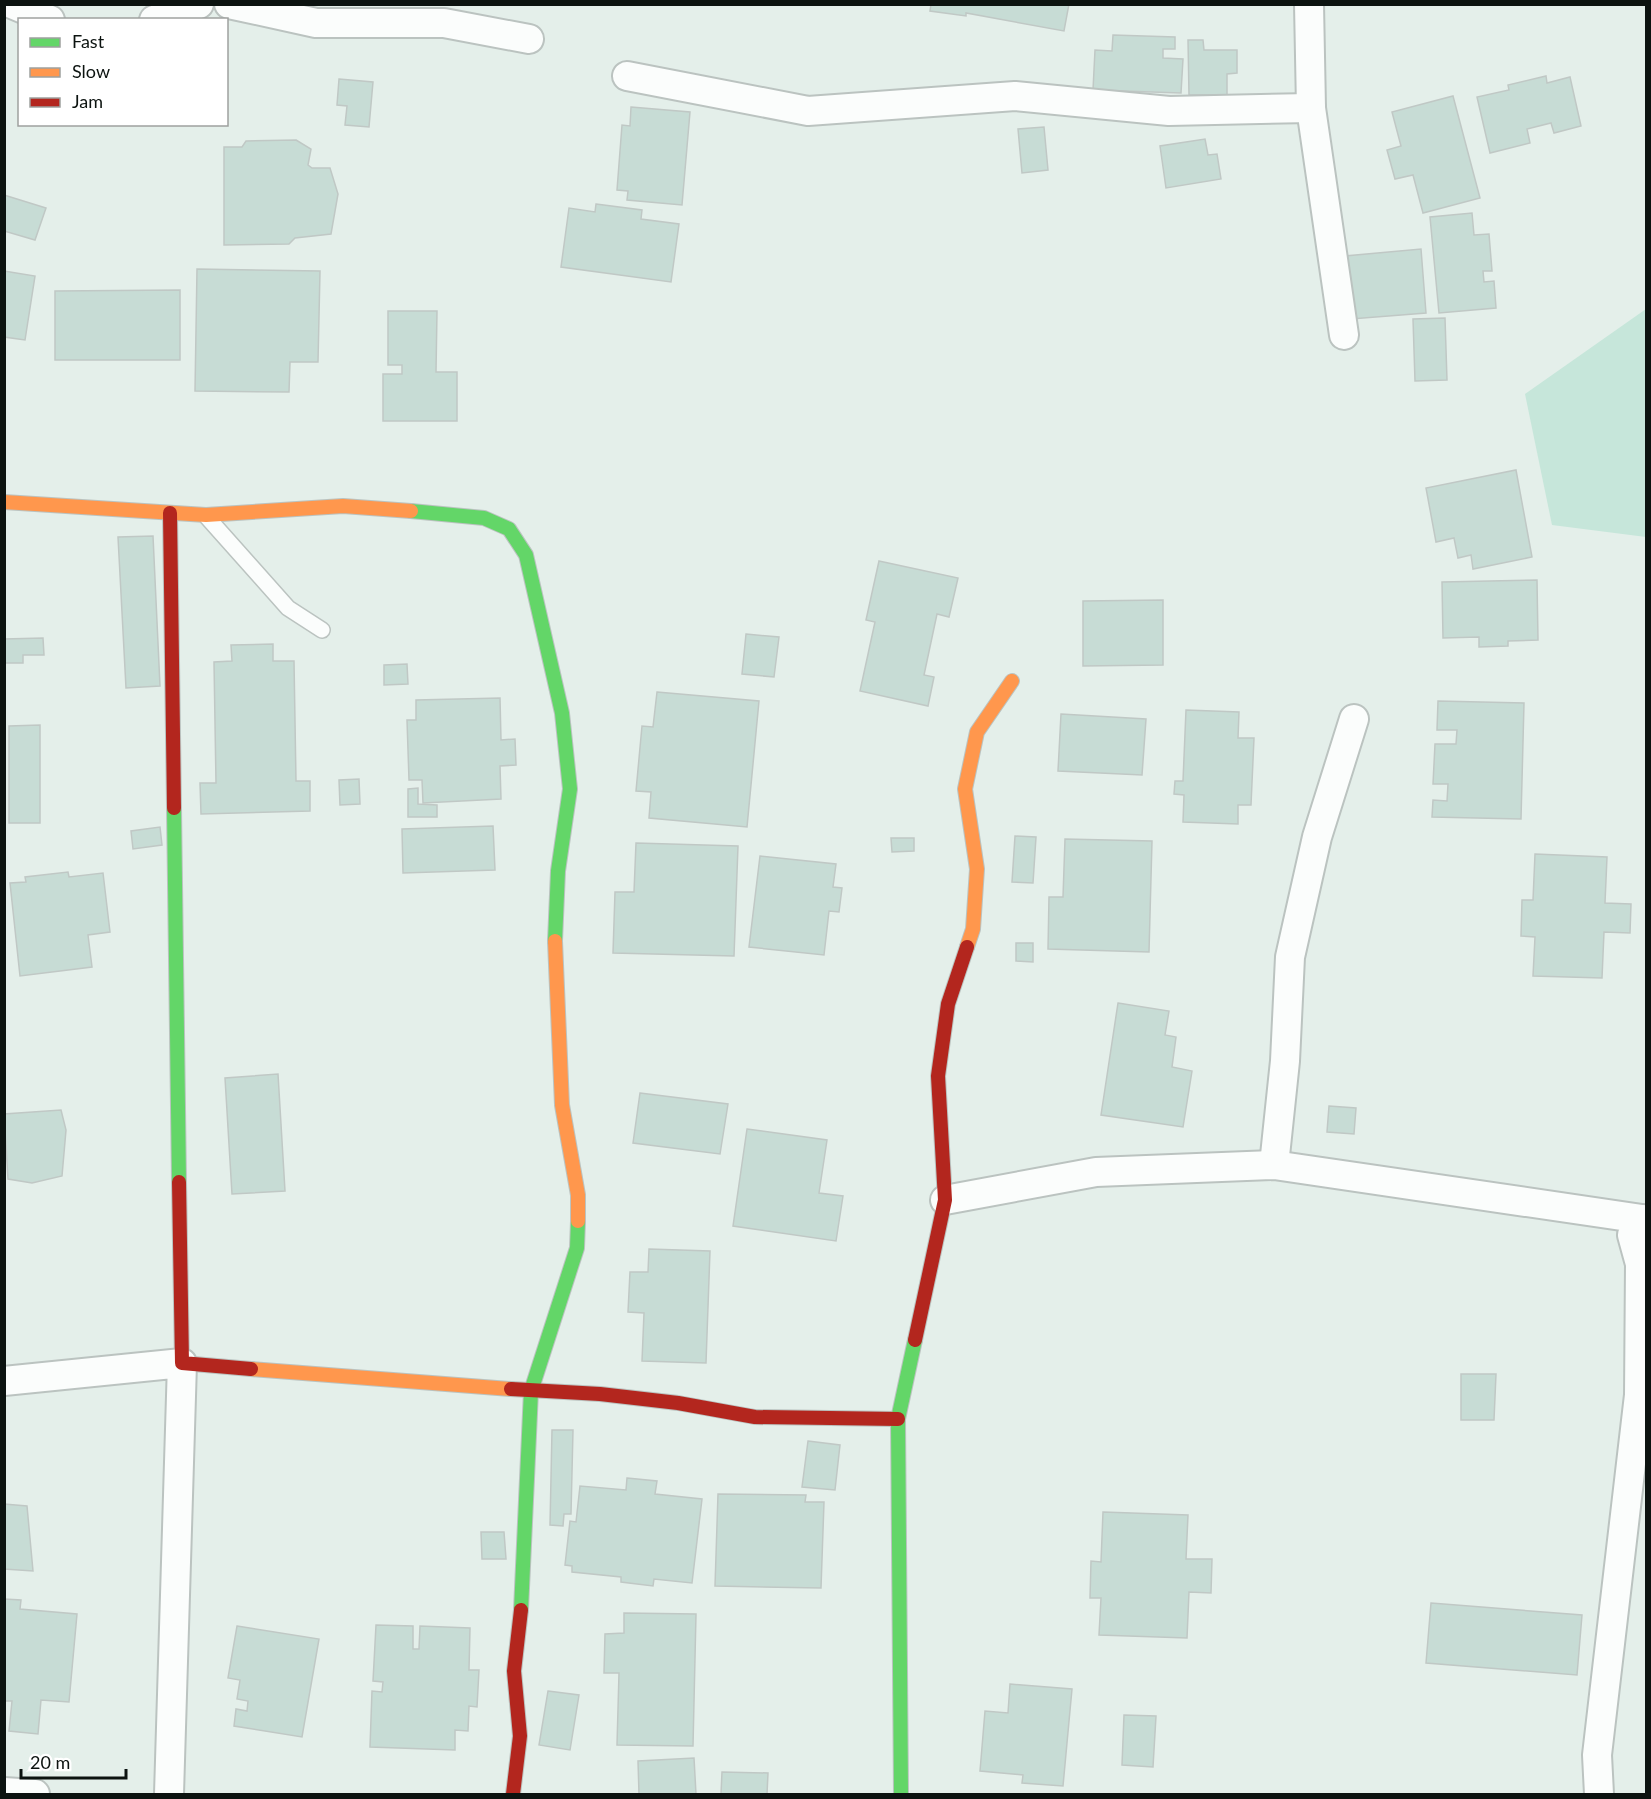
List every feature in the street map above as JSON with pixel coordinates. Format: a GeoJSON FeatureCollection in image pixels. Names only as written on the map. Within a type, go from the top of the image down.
{"type":"FeatureCollection","features":[{"type":"Feature","properties":{"kind":"street"},"geometry":{"type":"LineString","coordinates":[[12,4],[45,18]]}},
{"type":"Feature","properties":{"kind":"street"},"geometry":{"type":"LineString","coordinates":[[160,18],[199,4]]}},
{"type":"Feature","properties":{"kind":"street"},"geometry":{"type":"LineString","coordinates":[[229,4],[316,23],[444,23],[529,39]]}},
{"type":"Feature","properties":{"kind":"street"},"geometry":{"type":"LineString","coordinates":[[1309,4],[1311,108],[1344,335]]}},
{"type":"Feature","properties":{"kind":"street"},"geometry":{"type":"LineString","coordinates":[[627,76],[808,111],[1015,96],[1169,111],[1311,108]]}},
{"type":"Feature","properties":{"kind":"street"},"geometry":{"type":"LineString","coordinates":[[4,502],[206,515],[343,506],[448,513],[484,518],[509,529],[526,555],[562,713],[570,789],[558,871],[555,930],[562,1106],[579,1195],[577,1248],[531,1391],[524,1581],[514,1671],[520,1736],[513,1794]]}},
{"type":"Feature","properties":{"kind":"street"},"geometry":{"type":"LineString","coordinates":[[169,1794],[182,1363],[170,513]]}},
{"type":"Feature","properties":{"kind":"street"},"geometry":{"type":"LineString","coordinates":[[902,1794],[898,1419],[945,1200],[938,1076],[948,1004],[973,929],[977,868],[965,789],[977,732],[1012,681]]}},
{"type":"Feature","properties":{"kind":"street"},"geometry":{"type":"LineString","coordinates":[[1274,1166],[1285,1061],[1290,957],[1317,837],[1354,719]]}},
{"type":"Feature","properties":{"kind":"street"},"geometry":{"type":"LineString","coordinates":[[945,1200],[1095,1172],[1274,1166],[1645,1220]]}},
{"type":"Feature","properties":{"kind":"street"},"geometry":{"type":"LineString","coordinates":[[1599,1794],[1596,1755],[1639,1395],[1640,1264],[1632,1234],[1645,1220]]}},
{"type":"Feature","properties":{"kind":"street"},"geometry":{"type":"LineString","coordinates":[[4,1381],[182,1363],[531,1391],[600,1394],[678,1402],[755,1418],[898,1419]]}},
{"type":"Feature","properties":{"kind":"street"},"geometry":{"type":"LineString","coordinates":[[4,1792],[35,1794]]}},
{"type":"Feature","properties":{"kind":"lane"},"geometry":{"type":"LineString","coordinates":[[206,515],[288,608],[321,630]]}},
{"type":"Feature","properties":{"kind":"green space"},"geometry":{"type":"Polygon","coordinates":[[[1646,309],[1646,537],[1552,525],[1525,394],[1646,309]]]}},
{"type":"Feature","properties":{"kind":"building"},"geometry":{"type":"Polygon","coordinates":[[[931,4],[1069,4],[1064,31],[966,13],[966,16],[930,11],[931,4]]]}},
{"type":"Feature","properties":{"kind":"building"},"geometry":{"type":"Polygon","coordinates":[[[1113,35],[1175,37],[1175,49],[1163,49],[1163,58],[1183,59],[1181,93],[1093,90],[1095,50],[1112,51],[1113,35]]]}},
{"type":"Feature","properties":{"kind":"building"},"geometry":{"type":"Polygon","coordinates":[[[1188,40],[1203,40],[1204,50],[1237,50],[1237,73],[1227,74],[1227,95],[1189,95],[1188,40]]]}},
{"type":"Feature","properties":{"kind":"building"},"geometry":{"type":"Polygon","coordinates":[[[1546,76],[1547,83],[1570,77],[1581,126],[1554,133],[1551,123],[1527,129],[1530,143],[1490,153],[1477,97],[1509,90],[1508,85],[1546,76]]]}},
{"type":"Feature","properties":{"kind":"building"},"geometry":{"type":"Polygon","coordinates":[[[339,79],[373,82],[369,127],[345,125],[347,106],[337,105],[339,79]]]}},
{"type":"Feature","properties":{"kind":"building"},"geometry":{"type":"Polygon","coordinates":[[[1453,96],[1480,198],[1423,213],[1413,175],[1395,179],[1387,150],[1401,146],[1392,112],[1453,96]]]}},
{"type":"Feature","properties":{"kind":"building"},"geometry":{"type":"Polygon","coordinates":[[[631,107],[690,112],[682,205],[627,200],[628,191],[617,190],[622,125],[630,126],[631,107]]]}},
{"type":"Feature","properties":{"kind":"building"},"geometry":{"type":"Polygon","coordinates":[[[1044,127],[1048,170],[1022,173],[1018,129],[1044,127]]]}},
{"type":"Feature","properties":{"kind":"building"},"geometry":{"type":"Polygon","coordinates":[[[1205,139],[1208,155],[1217,154],[1221,179],[1166,188],[1160,146],[1205,139]]]}},
{"type":"Feature","properties":{"kind":"building"},"geometry":{"type":"Polygon","coordinates":[[[296,140],[311,149],[308,165],[312,168],[330,168],[338,194],[331,234],[295,238],[289,244],[224,245],[224,147],[242,147],[246,141],[296,140]]]}},
{"type":"Feature","properties":{"kind":"building"},"geometry":{"type":"Polygon","coordinates":[[[4,195],[46,208],[35,240],[4,231],[4,195]]]}},
{"type":"Feature","properties":{"kind":"building"},"geometry":{"type":"Polygon","coordinates":[[[596,204],[642,210],[641,219],[679,224],[671,282],[561,267],[569,208],[595,212],[596,204]]]}},
{"type":"Feature","properties":{"kind":"building"},"geometry":{"type":"Polygon","coordinates":[[[1472,213],[1474,235],[1489,234],[1492,271],[1483,271],[1484,282],[1494,281],[1496,308],[1439,313],[1430,217],[1472,213]]]}},
{"type":"Feature","properties":{"kind":"building"},"geometry":{"type":"Polygon","coordinates":[[[1421,249],[1426,313],[1351,319],[1345,256],[1421,249]]]}},
{"type":"Feature","properties":{"kind":"building"},"geometry":{"type":"Polygon","coordinates":[[[197,269],[320,271],[318,362],[290,362],[289,392],[195,391],[197,269]]]}},
{"type":"Feature","properties":{"kind":"building"},"geometry":{"type":"Polygon","coordinates":[[[4,271],[35,276],[25,340],[4,337],[4,271]]]}},
{"type":"Feature","properties":{"kind":"building"},"geometry":{"type":"Polygon","coordinates":[[[180,290],[180,360],[55,360],[55,291],[180,290]]]}},
{"type":"Feature","properties":{"kind":"building"},"geometry":{"type":"Polygon","coordinates":[[[388,311],[437,311],[436,372],[457,372],[457,421],[383,421],[383,374],[402,374],[402,365],[388,365],[388,311]]]}},
{"type":"Feature","properties":{"kind":"building"},"geometry":{"type":"Polygon","coordinates":[[[1445,318],[1447,380],[1415,381],[1413,319],[1445,318]]]}},
{"type":"Feature","properties":{"kind":"building"},"geometry":{"type":"Polygon","coordinates":[[[1516,470],[1532,557],[1473,569],[1471,555],[1458,558],[1454,538],[1436,542],[1426,488],[1516,470]]]}},
{"type":"Feature","properties":{"kind":"building"},"geometry":{"type":"Polygon","coordinates":[[[153,536],[160,686],[126,688],[118,537],[153,536]]]}},
{"type":"Feature","properties":{"kind":"building"},"geometry":{"type":"Polygon","coordinates":[[[879,561],[958,578],[949,617],[937,614],[924,675],[934,677],[928,706],[860,691],[875,622],[866,620],[879,561]]]}},
{"type":"Feature","properties":{"kind":"building"},"geometry":{"type":"Polygon","coordinates":[[[1537,580],[1538,640],[1508,641],[1508,646],[1479,647],[1479,637],[1443,638],[1442,582],[1537,580]]]}},
{"type":"Feature","properties":{"kind":"building"},"geometry":{"type":"Polygon","coordinates":[[[1163,600],[1163,665],[1083,666],[1083,601],[1163,600]]]}},
{"type":"Feature","properties":{"kind":"building"},"geometry":{"type":"Polygon","coordinates":[[[746,634],[779,637],[774,677],[742,674],[746,634]]]}},
{"type":"Feature","properties":{"kind":"building"},"geometry":{"type":"Polygon","coordinates":[[[43,638],[44,655],[23,655],[23,663],[4,663],[4,639],[43,638]]]}},
{"type":"Feature","properties":{"kind":"building"},"geometry":{"type":"Polygon","coordinates":[[[273,644],[273,661],[294,661],[296,781],[310,781],[310,811],[201,814],[200,783],[216,783],[214,662],[232,661],[231,645],[273,644]]]}},
{"type":"Feature","properties":{"kind":"building"},"geometry":{"type":"Polygon","coordinates":[[[407,664],[408,684],[384,685],[384,665],[407,664]]]}},
{"type":"Feature","properties":{"kind":"building"},"geometry":{"type":"Polygon","coordinates":[[[657,692],[759,701],[747,827],[649,818],[651,792],[636,791],[642,726],[653,727],[657,692]]]}},
{"type":"Feature","properties":{"kind":"building"},"geometry":{"type":"Polygon","coordinates":[[[500,698],[501,740],[515,739],[516,765],[500,766],[501,799],[423,803],[422,780],[409,780],[407,720],[416,720],[416,700],[500,698]]]}},
{"type":"Feature","properties":{"kind":"building"},"geometry":{"type":"Polygon","coordinates":[[[1438,701],[1524,703],[1521,819],[1432,817],[1433,800],[1447,801],[1448,784],[1433,784],[1435,744],[1456,744],[1457,730],[1437,730],[1438,701]]]}},
{"type":"Feature","properties":{"kind":"building"},"geometry":{"type":"Polygon","coordinates":[[[1186,710],[1239,712],[1238,738],[1254,738],[1251,805],[1238,805],[1238,824],[1183,822],[1184,795],[1174,794],[1175,781],[1183,781],[1186,710]]]}},
{"type":"Feature","properties":{"kind":"building"},"geometry":{"type":"Polygon","coordinates":[[[1061,714],[1146,719],[1142,775],[1058,771],[1061,714]]]}},
{"type":"Feature","properties":{"kind":"building"},"geometry":{"type":"Polygon","coordinates":[[[40,725],[40,823],[9,823],[9,726],[40,725]]]}},
{"type":"Feature","properties":{"kind":"building"},"geometry":{"type":"Polygon","coordinates":[[[359,779],[360,804],[340,805],[339,780],[359,779]]]}},
{"type":"Feature","properties":{"kind":"building"},"geometry":{"type":"Polygon","coordinates":[[[418,788],[418,804],[437,805],[437,817],[408,817],[408,789],[418,788]]]}},
{"type":"Feature","properties":{"kind":"building"},"geometry":{"type":"Polygon","coordinates":[[[493,826],[495,870],[403,873],[402,829],[493,826]]]}},
{"type":"Feature","properties":{"kind":"building"},"geometry":{"type":"Polygon","coordinates":[[[160,827],[162,845],[133,849],[131,831],[160,827]]]}},
{"type":"Feature","properties":{"kind":"building"},"geometry":{"type":"Polygon","coordinates":[[[1015,836],[1036,837],[1033,883],[1012,882],[1015,836]]]}},
{"type":"Feature","properties":{"kind":"building"},"geometry":{"type":"Polygon","coordinates":[[[891,838],[914,838],[914,851],[892,852],[891,838]]]}},
{"type":"Feature","properties":{"kind":"building"},"geometry":{"type":"Polygon","coordinates":[[[1065,839],[1152,841],[1149,952],[1048,949],[1049,897],[1063,897],[1065,839]]]}},
{"type":"Feature","properties":{"kind":"building"},"geometry":{"type":"Polygon","coordinates":[[[636,843],[738,846],[734,956],[613,953],[615,892],[634,892],[636,843]]]}},
{"type":"Feature","properties":{"kind":"building"},"geometry":{"type":"Polygon","coordinates":[[[1535,854],[1607,857],[1605,903],[1631,904],[1630,933],[1604,932],[1602,978],[1533,976],[1535,937],[1521,936],[1522,900],[1533,900],[1535,854]]]}},
{"type":"Feature","properties":{"kind":"building"},"geometry":{"type":"Polygon","coordinates":[[[760,856],[836,864],[833,887],[842,888],[839,912],[829,911],[824,955],[749,947],[760,856]]]}},
{"type":"Feature","properties":{"kind":"building"},"geometry":{"type":"Polygon","coordinates":[[[68,872],[69,877],[103,873],[110,932],[88,935],[92,967],[20,976],[10,883],[26,882],[25,877],[68,872]]]}},
{"type":"Feature","properties":{"kind":"building"},"geometry":{"type":"Polygon","coordinates":[[[1016,943],[1033,943],[1033,962],[1016,961],[1016,943]]]}},
{"type":"Feature","properties":{"kind":"building"},"geometry":{"type":"Polygon","coordinates":[[[1118,1003],[1169,1011],[1165,1035],[1176,1037],[1172,1067],[1192,1071],[1183,1127],[1101,1115],[1118,1003]]]}},
{"type":"Feature","properties":{"kind":"building"},"geometry":{"type":"Polygon","coordinates":[[[278,1074],[285,1191],[232,1194],[225,1078],[278,1074]]]}},
{"type":"Feature","properties":{"kind":"building"},"geometry":{"type":"Polygon","coordinates":[[[640,1093],[728,1104],[720,1154],[633,1143],[640,1093]]]}},
{"type":"Feature","properties":{"kind":"building"},"geometry":{"type":"Polygon","coordinates":[[[1329,1106],[1356,1108],[1354,1134],[1327,1132],[1329,1106]]]}},
{"type":"Feature","properties":{"kind":"building"},"geometry":{"type":"Polygon","coordinates":[[[61,1110],[66,1130],[62,1176],[32,1183],[8,1179],[4,1114],[61,1110]]]}},
{"type":"Feature","properties":{"kind":"building"},"geometry":{"type":"Polygon","coordinates":[[[747,1129],[827,1140],[819,1193],[843,1196],[836,1241],[733,1226],[747,1129]]]}},
{"type":"Feature","properties":{"kind":"building"},"geometry":{"type":"Polygon","coordinates":[[[649,1249],[710,1251],[706,1363],[642,1361],[644,1313],[628,1312],[630,1272],[648,1272],[649,1249]]]}},
{"type":"Feature","properties":{"kind":"building"},"geometry":{"type":"Polygon","coordinates":[[[1461,1374],[1496,1374],[1494,1420],[1461,1420],[1461,1374]]]}},
{"type":"Feature","properties":{"kind":"building"},"geometry":{"type":"Polygon","coordinates":[[[552,1430],[573,1430],[571,1514],[564,1514],[563,1526],[550,1525],[552,1430]]]}},
{"type":"Feature","properties":{"kind":"building"},"geometry":{"type":"Polygon","coordinates":[[[808,1441],[840,1445],[835,1490],[802,1487],[808,1441]]]}},
{"type":"Feature","properties":{"kind":"building"},"geometry":{"type":"Polygon","coordinates":[[[627,1478],[657,1481],[655,1494],[702,1499],[692,1583],[654,1579],[653,1586],[621,1582],[621,1577],[572,1572],[572,1566],[565,1565],[570,1521],[576,1522],[580,1486],[626,1490],[627,1478]]]}},
{"type":"Feature","properties":{"kind":"building"},"geometry":{"type":"Polygon","coordinates":[[[718,1494],[806,1495],[805,1502],[824,1502],[821,1588],[715,1586],[718,1494]]]}},
{"type":"Feature","properties":{"kind":"building"},"geometry":{"type":"Polygon","coordinates":[[[4,1504],[27,1506],[33,1571],[4,1569],[4,1504]]]}},
{"type":"Feature","properties":{"kind":"building"},"geometry":{"type":"Polygon","coordinates":[[[1103,1512],[1188,1515],[1186,1559],[1212,1559],[1211,1593],[1189,1592],[1187,1638],[1099,1635],[1101,1598],[1090,1598],[1091,1561],[1101,1562],[1103,1512]]]}},
{"type":"Feature","properties":{"kind":"building"},"geometry":{"type":"Polygon","coordinates":[[[481,1532],[504,1532],[506,1559],[482,1559],[481,1532]]]}},
{"type":"Feature","properties":{"kind":"building"},"geometry":{"type":"Polygon","coordinates":[[[4,1599],[21,1600],[20,1609],[77,1614],[69,1702],[41,1700],[38,1734],[9,1731],[12,1701],[4,1701],[4,1599]]]}},
{"type":"Feature","properties":{"kind":"building"},"geometry":{"type":"Polygon","coordinates":[[[1431,1603],[1582,1615],[1577,1675],[1426,1663],[1431,1603]]]}},
{"type":"Feature","properties":{"kind":"building"},"geometry":{"type":"Polygon","coordinates":[[[624,1613],[696,1614],[693,1746],[617,1745],[619,1673],[604,1673],[605,1634],[624,1633],[624,1613]]]}},
{"type":"Feature","properties":{"kind":"building"},"geometry":{"type":"Polygon","coordinates":[[[376,1625],[413,1626],[413,1649],[419,1649],[420,1626],[470,1628],[469,1670],[479,1670],[477,1707],[469,1706],[468,1731],[455,1730],[455,1750],[370,1747],[372,1691],[382,1692],[383,1682],[373,1681],[376,1625]]]}},
{"type":"Feature","properties":{"kind":"building"},"geometry":{"type":"Polygon","coordinates":[[[237,1626],[319,1639],[302,1737],[234,1726],[236,1709],[247,1711],[248,1701],[237,1699],[240,1680],[228,1678],[237,1626]]]}},
{"type":"Feature","properties":{"kind":"building"},"geometry":{"type":"Polygon","coordinates":[[[1010,1684],[1072,1689],[1063,1786],[1022,1783],[1023,1775],[980,1771],[985,1711],[1008,1713],[1010,1684]]]}},
{"type":"Feature","properties":{"kind":"building"},"geometry":{"type":"Polygon","coordinates":[[[548,1691],[579,1695],[570,1750],[539,1745],[548,1691]]]}},
{"type":"Feature","properties":{"kind":"building"},"geometry":{"type":"Polygon","coordinates":[[[1124,1715],[1156,1716],[1153,1767],[1122,1765],[1124,1715]]]}},
{"type":"Feature","properties":{"kind":"building"},"geometry":{"type":"Polygon","coordinates":[[[694,1758],[696,1794],[639,1794],[638,1761],[694,1758]]]}},
{"type":"Feature","properties":{"kind":"building"},"geometry":{"type":"Polygon","coordinates":[[[722,1772],[768,1773],[767,1794],[721,1794],[722,1772]]]}},
{"type":"Feature","properties":{"kind":"traffic: fast"},"geometry":{"type":"LineString","coordinates":[[411,511],[484,518],[509,529],[526,555],[562,713],[570,789],[558,871],[555,941]]}},
{"type":"Feature","properties":{"kind":"traffic: fast"},"geometry":{"type":"LineString","coordinates":[[174,808],[179,1182]]}},
{"type":"Feature","properties":{"kind":"traffic: fast"},"geometry":{"type":"LineString","coordinates":[[521,1610],[531,1391],[577,1248],[578,1221]]}},
{"type":"Feature","properties":{"kind":"traffic: fast"},"geometry":{"type":"LineString","coordinates":[[901,1794],[898,1419],[915,1340]]}},
{"type":"Feature","properties":{"kind":"traffic: slow"},"geometry":{"type":"LineString","coordinates":[[4,502],[206,515],[343,506],[411,511]]}},
{"type":"Feature","properties":{"kind":"traffic: slow"},"geometry":{"type":"LineString","coordinates":[[967,947],[973,929],[977,869],[965,789],[977,732],[1012,681]]}},
{"type":"Feature","properties":{"kind":"traffic: slow"},"geometry":{"type":"LineString","coordinates":[[555,941],[562,1105],[578,1195],[578,1221]]}},
{"type":"Feature","properties":{"kind":"traffic: slow"},"geometry":{"type":"LineString","coordinates":[[251,1369],[511,1389]]}},
{"type":"Feature","properties":{"kind":"traffic: jam"},"geometry":{"type":"LineString","coordinates":[[170,513],[174,808]]}},
{"type":"Feature","properties":{"kind":"traffic: jam"},"geometry":{"type":"LineString","coordinates":[[915,1340],[945,1200],[938,1076],[948,1004],[967,947]]}},
{"type":"Feature","properties":{"kind":"traffic: jam"},"geometry":{"type":"LineString","coordinates":[[179,1182],[182,1363],[251,1369]]}},
{"type":"Feature","properties":{"kind":"traffic: jam"},"geometry":{"type":"LineString","coordinates":[[511,1389],[600,1394],[678,1403],[755,1417],[898,1419]]}},
{"type":"Feature","properties":{"kind":"traffic: jam"},"geometry":{"type":"LineString","coordinates":[[513,1794],[520,1736],[514,1671],[521,1610]]}}]}
